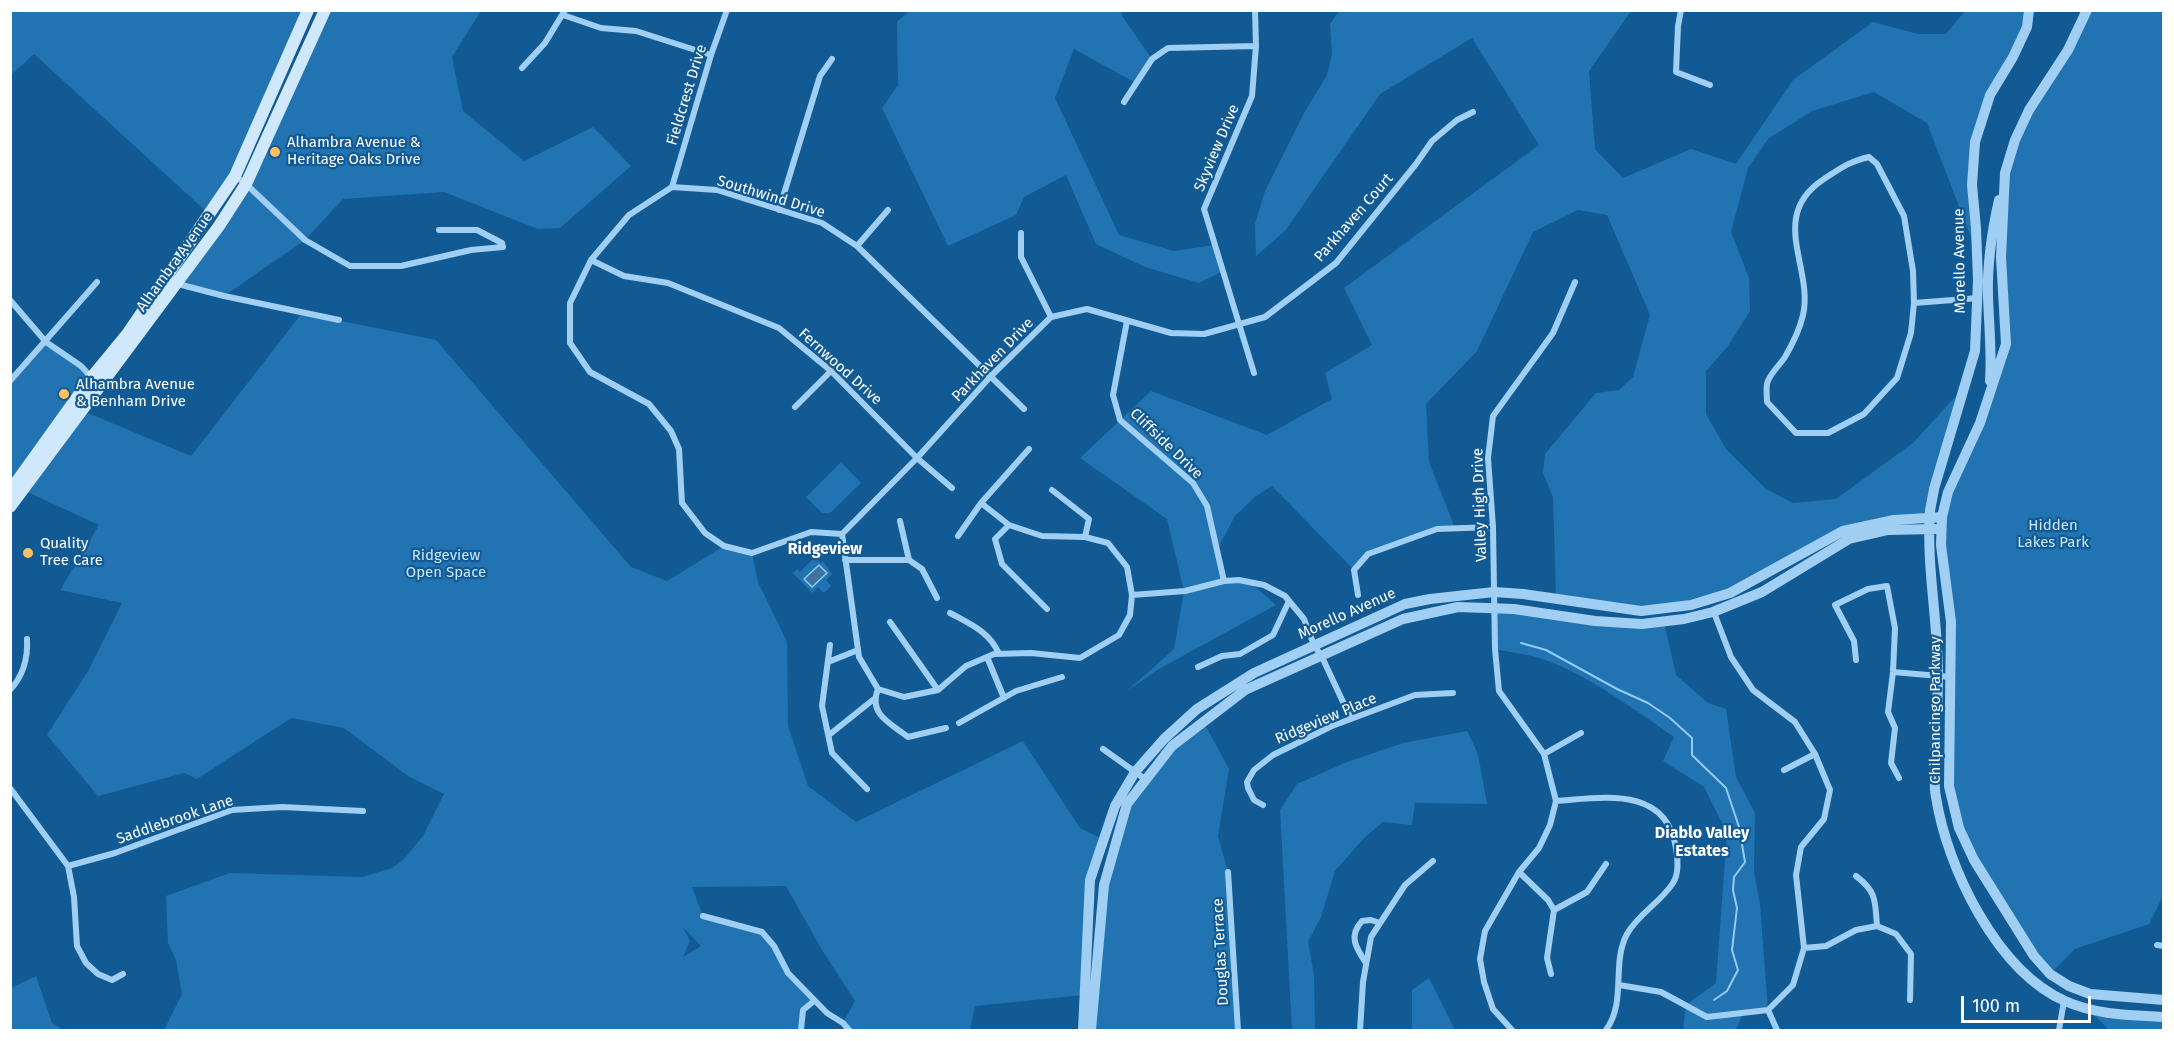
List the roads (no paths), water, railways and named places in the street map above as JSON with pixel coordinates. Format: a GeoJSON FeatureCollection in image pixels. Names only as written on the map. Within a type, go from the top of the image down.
{"type":"FeatureCollection","features":[{"type":"Feature","properties":{"kind":"main road","name":"Alhambra Avenue"},"geometry":{"type":"LineString","coordinates":[[10,491],[92,378],[128,333],[235,176],[308,10]]}},
{"type":"Feature","properties":{"kind":"main road","name":"Alhambra Avenue"},"geometry":{"type":"LineString","coordinates":[[10,507],[178,284],[246,184],[325,10]]}},
{"type":"Feature","properties":{"kind":"street","name":"Fieldcrest Drive"},"geometry":{"type":"LineString","coordinates":[[672,186],[711,55],[727,10]]}},
{"type":"Feature","properties":{"kind":"street","name":"Skyview Drive"},"geometry":{"type":"LineString","coordinates":[[1254,374],[1204,209],[1252,96],[1256,46],[1255,10]]}},
{"type":"Feature","properties":{"kind":"street"},"geometry":{"type":"LineString","coordinates":[[1681,10],[1676,72],[1710,85]]}},
{"type":"Feature","properties":{"kind":"street","name":"Morello Avenue"},"geometry":{"type":"LineString","coordinates":[[1989,397],[1990,319],[1982,298],[1972,185],[1975,142],[1990,95],[2013,57],[2027,27],[2029,10]]}},
{"type":"Feature","properties":{"kind":"street","name":"Morello Avenue"},"geometry":{"type":"LineString","coordinates":[[1936,517],[1934,489],[1975,351],[1995,217],[2005,173],[2015,140],[2029,110],[2068,50],[2087,10]]}},
{"type":"Feature","properties":{"kind":"street"},"geometry":{"type":"LineString","coordinates":[[522,68],[545,42],[564,13],[601,28],[636,31],[711,55]]}},
{"type":"Feature","properties":{"kind":"street"},"geometry":{"type":"LineString","coordinates":[[1124,102],[1152,58],[1168,48],[1256,46]]}},
{"type":"Feature","properties":{"kind":"street"},"geometry":{"type":"LineString","coordinates":[[779,210],[820,76],[832,59]]}},
{"type":"Feature","properties":{"kind":"street","name":"Parkhaven Court"},"geometry":{"type":"LineString","coordinates":[[1241,326],[1265,317],[1336,262],[1432,141],[1457,120],[1473,112]]}},
{"type":"Feature","properties":{"kind":"street"},"geometry":{"type":"LineString","coordinates":[[1869,157],[1877,164],[1904,216],[1910,245],[1914,303],[1911,333],[1897,378],[1864,414],[1828,434],[1796,433],[1767,402],[1767,382],[1785,356],[1803,317],[1806,295],[1798,264],[1795,234],[1799,209],[1804,195],[1816,184],[1851,161],[1869,157]]}},
{"type":"Feature","properties":{"kind":"street","name":"Morello Avenue"},"geometry":{"type":"LineString","coordinates":[[1936,517],[1980,423],[2006,344],[2001,257],[2005,173]]}},
{"type":"Feature","properties":{"kind":"street"},"geometry":{"type":"LineString","coordinates":[[235,176],[305,240],[350,266],[400,266],[471,250],[503,247],[502,243],[477,230],[439,230]]}},
{"type":"Feature","properties":{"kind":"street"},"geometry":{"type":"LineString","coordinates":[[672,186],[629,215],[591,260],[570,303],[570,343],[590,372],[649,404],[671,431],[679,449],[682,503],[705,533],[724,546],[752,553],[811,532],[842,534],[859,657],[878,688],[904,697],[938,690],[966,666],[987,657],[999,654],[1031,653],[1080,658],[1119,635],[1130,615],[1132,595],[1127,567],[1108,543],[1085,537],[1042,536],[1010,525],[981,503]]}},
{"type":"Feature","properties":{"kind":"street","name":"Southwind Drive"},"geometry":{"type":"LineString","coordinates":[[672,186],[717,190],[822,223],[857,246],[1024,409]]}},
{"type":"Feature","properties":{"kind":"street"},"geometry":{"type":"LineString","coordinates":[[857,246],[888,210]]}},
{"type":"Feature","properties":{"kind":"street"},"geometry":{"type":"LineString","coordinates":[[1021,233],[1021,257],[1052,317]]}},
{"type":"Feature","properties":{"kind":"street","name":"Fernwood Drive"},"geometry":{"type":"LineString","coordinates":[[591,260],[624,276],[668,283],[779,328],[831,371],[917,458],[952,488]]}},
{"type":"Feature","properties":{"kind":"street"},"geometry":{"type":"LineString","coordinates":[[10,381],[97,282]]}},
{"type":"Feature","properties":{"kind":"street","name":"Valley High Drive"},"geometry":{"type":"LineString","coordinates":[[1544,754],[1499,691],[1495,649],[1493,527],[1488,458],[1493,416],[1553,333],[1575,282]]}},
{"type":"Feature","properties":{"kind":"street"},"geometry":{"type":"LineString","coordinates":[[178,284],[339,320]]}},
{"type":"Feature","properties":{"kind":"street"},"geometry":{"type":"LineString","coordinates":[[1914,303],[1982,298]]}},
{"type":"Feature","properties":{"kind":"street"},"geometry":{"type":"LineString","coordinates":[[10,300],[46,342],[103,384]]}},
{"type":"Feature","properties":{"kind":"street","name":"Parkhaven Drive"},"geometry":{"type":"LineString","coordinates":[[842,534],[917,458],[990,377],[1052,317],[1087,309],[1171,333],[1204,334],[1241,326]]}},
{"type":"Feature","properties":{"kind":"street","name":"Cliffside Drive"},"geometry":{"type":"LineString","coordinates":[[1127,321],[1113,395],[1120,420],[1193,483],[1207,506],[1224,581]]}},
{"type":"Feature","properties":{"kind":"street"},"geometry":{"type":"LineString","coordinates":[[795,407],[831,371]]}},
{"type":"Feature","properties":{"kind":"street"},"geometry":{"type":"LineString","coordinates":[[958,536],[981,503],[1029,449]]}},
{"type":"Feature","properties":{"kind":"street"},"geometry":{"type":"LineString","coordinates":[[1052,490],[1089,519],[1085,537]]}},
{"type":"Feature","properties":{"kind":"street","name":"Morello Avenue"},"geometry":{"type":"LineString","coordinates":[[1083,1030],[1090,880],[1115,806],[1135,772],[1164,739],[1197,709],[1254,673],[1405,604],[1494,592],[1641,611],[1709,601],[1730,593],[1843,531],[1893,520],[1936,517]]}},
{"type":"Feature","properties":{"kind":"street","name":"Chilpancingo Parkway"},"geometry":{"type":"LineString","coordinates":[[1936,517],[1931,561],[1938,676],[1936,796],[1956,870],[2000,947],[2017,966],[2046,991],[2064,1001],[2089,1010],[2163,1017]]}},
{"type":"Feature","properties":{"kind":"street"},"geometry":{"type":"LineString","coordinates":[[900,521],[909,560]]}},
{"type":"Feature","properties":{"kind":"street"},"geometry":{"type":"LineString","coordinates":[[1010,525],[995,539],[1002,564],[1047,609]]}},
{"type":"Feature","properties":{"kind":"street"},"geometry":{"type":"LineString","coordinates":[[1358,595],[1354,570],[1368,554],[1437,529],[1493,527]]}},
{"type":"Feature","properties":{"kind":"street","name":"Morello Avenue"},"geometry":{"type":"LineString","coordinates":[[1091,1030],[1104,885],[1127,804],[1172,746],[1245,690],[1403,619],[1458,606],[1494,607],[1595,621],[1641,624],[1684,620],[1713,612],[1762,592],[1850,539],[1888,530],[1936,530]]}},
{"type":"Feature","properties":{"kind":"street","name":"Chilpancingo Parkway"},"geometry":{"type":"LineString","coordinates":[[1936,530],[1941,545],[1952,622],[1949,786],[1959,828],[1978,868],[2034,956],[2050,974],[2069,986],[2090,994],[2163,1000]]}},
{"type":"Feature","properties":{"kind":"street"},"geometry":{"type":"LineString","coordinates":[[845,560],[909,560],[922,569],[937,598]]}},
{"type":"Feature","properties":{"kind":"street"},"geometry":{"type":"LineString","coordinates":[[1132,595],[1185,591],[1224,581],[1239,580],[1264,585],[1285,596],[1304,619],[1314,645],[1351,719]]}},
{"type":"Feature","properties":{"kind":"street"},"geometry":{"type":"LineString","coordinates":[[1856,660],[1854,641],[1835,605],[1868,589],[1887,586],[1894,628],[1893,672],[1888,712],[1895,728],[1892,763],[1899,778]]}},
{"type":"Feature","properties":{"kind":"street"},"geometry":{"type":"LineString","coordinates":[[1198,667],[1222,656],[1240,654],[1273,635],[1289,601]]}},
{"type":"Feature","properties":{"kind":"street"},"geometry":{"type":"LineString","coordinates":[[1619,985],[1661,992],[1707,1017],[1768,1010],[1793,985],[1804,948],[1796,875],[1801,847],[1824,819],[1830,790],[1815,754],[1795,722],[1753,690],[1731,657],[1709,601]]}},
{"type":"Feature","properties":{"kind":"street"},"geometry":{"type":"LineString","coordinates":[[950,613],[981,630],[994,642],[999,654]]}},
{"type":"Feature","properties":{"kind":"street"},"geometry":{"type":"LineString","coordinates":[[890,622],[938,690]]}},
{"type":"Feature","properties":{"kind":"street"},"geometry":{"type":"LineString","coordinates":[[10,690],[15,685],[28,657],[27,639]]}},
{"type":"Feature","properties":{"kind":"street"},"geometry":{"type":"LineString","coordinates":[[830,645],[822,706],[832,753],[867,789]]}},
{"type":"Feature","properties":{"kind":"street"},"geometry":{"type":"LineString","coordinates":[[828,662],[858,650]]}},
{"type":"Feature","properties":{"kind":"street"},"geometry":{"type":"LineString","coordinates":[[987,657],[1004,698]]}},
{"type":"Feature","properties":{"kind":"street"},"geometry":{"type":"LineString","coordinates":[[1893,672],[1951,677]]}},
{"type":"Feature","properties":{"kind":"street"},"geometry":{"type":"LineString","coordinates":[[959,723],[1016,691],[1062,677]]}},
{"type":"Feature","properties":{"kind":"street"},"geometry":{"type":"LineString","coordinates":[[829,735],[874,699],[878,688]]}},
{"type":"Feature","properties":{"kind":"street","name":"Ridgeview Place"},"geometry":{"type":"LineString","coordinates":[[1263,805],[1254,800],[1247,782],[1254,770],[1273,755],[1351,719],[1416,695],[1453,693]]}},
{"type":"Feature","properties":{"kind":"street"},"geometry":{"type":"LineString","coordinates":[[874,699],[877,712],[908,737],[946,728]]}},
{"type":"Feature","properties":{"kind":"street"},"geometry":{"type":"LineString","coordinates":[[1512,1030],[1493,1009],[1484,982],[1480,959],[1485,931],[1519,872],[1539,848],[1550,825],[1556,801],[1544,754],[1581,733]]}},
{"type":"Feature","properties":{"kind":"street"},"geometry":{"type":"LineString","coordinates":[[1103,749],[1145,779]]}},
{"type":"Feature","properties":{"kind":"street"},"geometry":{"type":"LineString","coordinates":[[1784,770],[1815,754]]}},
{"type":"Feature","properties":{"kind":"street"},"geometry":{"type":"LineString","coordinates":[[10,788],[69,866],[74,897],[77,946],[86,963],[98,974],[112,980],[123,974]]}},
{"type":"Feature","properties":{"kind":"street"},"geometry":{"type":"LineString","coordinates":[[1556,801],[1632,799],[1654,808],[1667,822],[1675,841],[1678,859],[1674,882],[1628,932],[1619,953],[1619,985],[1614,1015],[1606,1030]]}},
{"type":"Feature","properties":{"kind":"street","name":"Saddlebrook Lane"},"geometry":{"type":"LineString","coordinates":[[69,866],[115,853],[232,810],[282,807],[363,812]]}},
{"type":"Feature","properties":{"kind":"street"},"geometry":{"type":"LineString","coordinates":[[1360,1030],[1363,982],[1371,937],[1405,885],[1433,861]]}},
{"type":"Feature","properties":{"kind":"street"},"geometry":{"type":"LineString","coordinates":[[1554,910],[1587,892],[1606,864]]}},
{"type":"Feature","properties":{"kind":"street","name":"Douglas Terrace"},"geometry":{"type":"LineString","coordinates":[[1228,872],[1238,1030]]}},
{"type":"Feature","properties":{"kind":"street"},"geometry":{"type":"LineString","coordinates":[[1519,872],[1548,900],[1554,910],[1547,958],[1551,974]]}},
{"type":"Feature","properties":{"kind":"street"},"geometry":{"type":"LineString","coordinates":[[1856,876],[1869,886],[1875,901],[1877,926]]}},
{"type":"Feature","properties":{"kind":"street"},"geometry":{"type":"LineString","coordinates":[[702,916],[762,932],[774,946],[788,973],[827,1013],[843,1023],[849,1030]]}},
{"type":"Feature","properties":{"kind":"street"},"geometry":{"type":"LineString","coordinates":[[1366,963],[1354,944],[1354,934],[1362,921],[1371,920],[1380,923]]}},
{"type":"Feature","properties":{"kind":"street"},"geometry":{"type":"LineString","coordinates":[[1804,948],[1826,946],[1856,930],[1877,926],[1896,934],[1911,954],[1910,1000]]}},
{"type":"Feature","properties":{"kind":"street"},"geometry":{"type":"LineString","coordinates":[[801,1030],[804,1010],[814,1000]]}},
{"type":"Feature","properties":{"kind":"street"},"geometry":{"type":"LineString","coordinates":[[2059,1030],[2064,1001]]}},
{"type":"Feature","properties":{"kind":"street"},"geometry":{"type":"LineString","coordinates":[[1768,1010],[1776,1030]]}},
{"type":"Feature","properties":{"kind":"waterway"},"geometry":{"type":"LineString","coordinates":[[1521,643],[1546,650],[1617,689],[1648,703],[1670,718],[1692,738],[1692,755],[1726,788],[1739,827],[1745,862],[1734,877],[1733,890],[1737,908],[1732,950],[1738,970],[1727,991],[1714,1000]]}},
{"type":"Feature","properties":{"kind":"place","name":"Alhambra Avenue & Heritage Oaks Drive"},"geometry":{"type":"Point","coordinates":[275,152]}},
{"type":"Feature","properties":{"kind":"place","name":"Alhambra Avenue & Benham Drive"},"geometry":{"type":"Point","coordinates":[64,394]}},
{"type":"Feature","properties":{"kind":"place","name":"Quality Tree Care"},"geometry":{"type":"Point","coordinates":[28,553]}},
{"type":"Feature","properties":{"kind":"district","name":"Ridgeview"},"geometry":{"type":"Point","coordinates":[825,550]}},
{"type":"Feature","properties":{"kind":"district","name":"Diablo Valley Estates"},"geometry":{"type":"Point","coordinates":[1702,843]}},
{"type":"Feature","properties":{"kind":"park label","name":"Hidden Lakes Park"},"geometry":{"type":"Point","coordinates":[2053,534]}},
{"type":"Feature","properties":{"kind":"park label","name":"Ridgeview Open Space"},"geometry":{"type":"Point","coordinates":[446,564]}}]}
